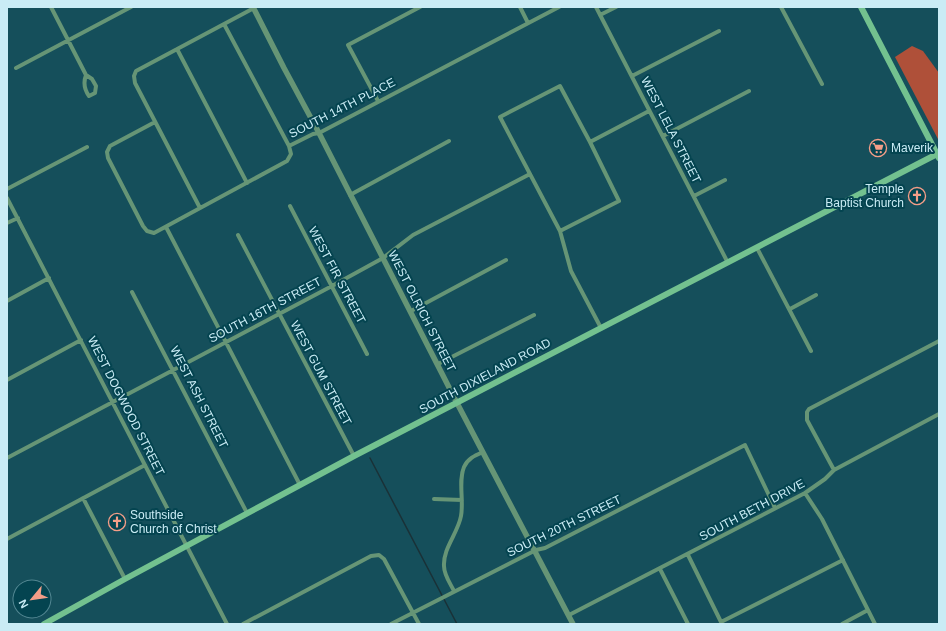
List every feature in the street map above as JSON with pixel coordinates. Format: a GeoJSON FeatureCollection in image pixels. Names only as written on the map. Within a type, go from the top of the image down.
{"type":"FeatureCollection","features":[{"type":"Feature","properties":{"kind":"main road"},"geometry":{"type":"LineString","coordinates":[[861,7],[938,155]]}},
{"type":"Feature","properties":{"kind":"main road","name":"SOUTH DIXIELAND ROAD"},"geometry":{"type":"LineString","coordinates":[[44,624],[354,456],[938,155]]}},
{"type":"Feature","properties":{"kind":"street"},"geometry":{"type":"LineString","coordinates":[[51,7],[86,75],[92,79],[96,86],[95,93],[89,96],[85,90],[84,81],[86,75]]}},
{"type":"Feature","properties":{"kind":"street"},"geometry":{"type":"LineString","coordinates":[[16,68],[131,7]]}},
{"type":"Feature","properties":{"kind":"street"},"geometry":{"type":"LineString","coordinates":[[378,101],[348,45],[420,7]]}},
{"type":"Feature","properties":{"kind":"street"},"geometry":{"type":"LineString","coordinates":[[520,7],[528,23]]}},
{"type":"Feature","properties":{"kind":"street","name":"SOUTH 14TH PLACE"},"geometry":{"type":"LineString","coordinates":[[155,122],[109,148],[107,152],[107,156],[143,226],[148,231],[154,232],[166,227],[287,161],[291,154],[289,146],[313,134],[319,133],[558,7]]}},
{"type":"Feature","properties":{"kind":"street","name":"WEST LELA STREET"},"geometry":{"type":"LineString","coordinates":[[596,7],[728,263]]}},
{"type":"Feature","properties":{"kind":"street"},"geometry":{"type":"LineString","coordinates":[[600,15],[616,7]]}},
{"type":"Feature","properties":{"kind":"street"},"geometry":{"type":"LineString","coordinates":[[781,7],[822,84]]}},
{"type":"Feature","properties":{"kind":"street"},"geometry":{"type":"LineString","coordinates":[[200,208],[135,83],[134,76],[136,71],[253,8]]}},
{"type":"Feature","properties":{"kind":"street","name":"WEST OLRICH STREET"},"geometry":{"type":"LineString","coordinates":[[253,8],[411,310],[457,403],[536,550],[573,624]]}},
{"type":"Feature","properties":{"kind":"street"},"geometry":{"type":"LineString","coordinates":[[224,24],[289,146]]}},
{"type":"Feature","properties":{"kind":"street"},"geometry":{"type":"LineString","coordinates":[[632,76],[719,32]]}},
{"type":"Feature","properties":{"kind":"street"},"geometry":{"type":"LineString","coordinates":[[177,49],[247,183]]}},
{"type":"Feature","properties":{"kind":"street"},"geometry":{"type":"LineString","coordinates":[[560,232],[619,201],[560,86],[500,117],[560,232],[570,271],[601,328]]}},
{"type":"Feature","properties":{"kind":"street"},"geometry":{"type":"LineString","coordinates":[[663,136],[749,91]]}},
{"type":"Feature","properties":{"kind":"street"},"geometry":{"type":"LineString","coordinates":[[590,142],[649,111]]}},
{"type":"Feature","properties":{"kind":"street"},"geometry":{"type":"LineString","coordinates":[[350,195],[449,141]]}},
{"type":"Feature","properties":{"kind":"street"},"geometry":{"type":"LineString","coordinates":[[7,189],[87,147]]}},
{"type":"Feature","properties":{"kind":"street","name":"SOUTH 16TH STREET"},"geometry":{"type":"LineString","coordinates":[[7,458],[332,286],[383,258],[413,235],[530,174]]}},
{"type":"Feature","properties":{"kind":"street"},"geometry":{"type":"LineString","coordinates":[[694,196],[725,180]]}},
{"type":"Feature","properties":{"kind":"street","name":"WEST DOGWOOD STREET"},"geometry":{"type":"LineString","coordinates":[[7,198],[227,624]]}},
{"type":"Feature","properties":{"kind":"street","name":"WEST FIR STREET"},"geometry":{"type":"LineString","coordinates":[[290,206],[367,354]]}},
{"type":"Feature","properties":{"kind":"street"},"geometry":{"type":"LineString","coordinates":[[7,223],[18,218]]}},
{"type":"Feature","properties":{"kind":"street"},"geometry":{"type":"LineString","coordinates":[[166,227],[300,485]]}},
{"type":"Feature","properties":{"kind":"street","name":"WEST GUM STREET"},"geometry":{"type":"LineString","coordinates":[[238,235],[354,456]]}},
{"type":"Feature","properties":{"kind":"street"},"geometry":{"type":"LineString","coordinates":[[757,248],[811,351]]}},
{"type":"Feature","properties":{"kind":"street"},"geometry":{"type":"LineString","coordinates":[[411,310],[506,260]]}},
{"type":"Feature","properties":{"kind":"street"},"geometry":{"type":"LineString","coordinates":[[7,301],[49,278]]}},
{"type":"Feature","properties":{"kind":"street","name":"WEST ASH STREET"},"geometry":{"type":"LineString","coordinates":[[132,292],[247,513]]}},
{"type":"Feature","properties":{"kind":"street"},"geometry":{"type":"LineString","coordinates":[[790,309],[816,295]]}},
{"type":"Feature","properties":{"kind":"street"},"geometry":{"type":"LineString","coordinates":[[438,364],[534,315]]}},
{"type":"Feature","properties":{"kind":"street"},"geometry":{"type":"LineString","coordinates":[[7,380],[81,340]]}},
{"type":"Feature","properties":{"kind":"street"},"geometry":{"type":"LineString","coordinates":[[834,470],[807,420],[807,412],[809,409],[939,341]]}},
{"type":"Feature","properties":{"kind":"street","name":"SOUTH BETH DRIVE"},"geometry":{"type":"LineString","coordinates":[[569,615],[688,555],[775,508],[805,494],[834,470],[939,414]]}},
{"type":"Feature","properties":{"kind":"street","name":"SOUTH 20TH STREET"},"geometry":{"type":"LineString","coordinates":[[391,624],[536,550],[545,548],[744,445],[775,508]]}},
{"type":"Feature","properties":{"kind":"street"},"geometry":{"type":"LineString","coordinates":[[454,592],[445,574],[444,560],[461,516],[462,474],[465,465],[470,458],[483,452]]}},
{"type":"Feature","properties":{"kind":"street"},"geometry":{"type":"LineString","coordinates":[[7,539],[145,465]]}},
{"type":"Feature","properties":{"kind":"street"},"geometry":{"type":"LineString","coordinates":[[805,494],[822,520],[875,624]]}},
{"type":"Feature","properties":{"kind":"street"},"geometry":{"type":"LineString","coordinates":[[83,498],[125,579]]}},
{"type":"Feature","properties":{"kind":"street"},"geometry":{"type":"LineString","coordinates":[[434,499],[462,500]]}},
{"type":"Feature","properties":{"kind":"street"},"geometry":{"type":"LineString","coordinates":[[243,624],[371,556],[379,555],[384,559],[419,624]]}},
{"type":"Feature","properties":{"kind":"street"},"geometry":{"type":"LineString","coordinates":[[688,555],[722,623],[843,560]]}},
{"type":"Feature","properties":{"kind":"street"},"geometry":{"type":"LineString","coordinates":[[660,569],[688,624]]}},
{"type":"Feature","properties":{"kind":"street"},"geometry":{"type":"LineString","coordinates":[[842,624],[868,610]]}},
{"type":"Feature","properties":{"kind":"shaded area"},"geometry":{"type":"Polygon","coordinates":[[[912,46],[923,51],[939,73],[939,141],[895,57],[912,46]]]}},
{"type":"Feature","properties":{"kind":"waterway"},"geometry":{"type":"LineString","coordinates":[[370,458],[457,624]]}},
{"type":"Feature","properties":{"kind":"place","name":"Maverik"},"geometry":{"type":"Point","coordinates":[878,148]}},
{"type":"Feature","properties":{"kind":"place","name":"Temple Baptist Church"},"geometry":{"type":"Point","coordinates":[917,196]}},
{"type":"Feature","properties":{"kind":"place","name":"Southside Church of Christ"},"geometry":{"type":"Point","coordinates":[117,522]}}]}
